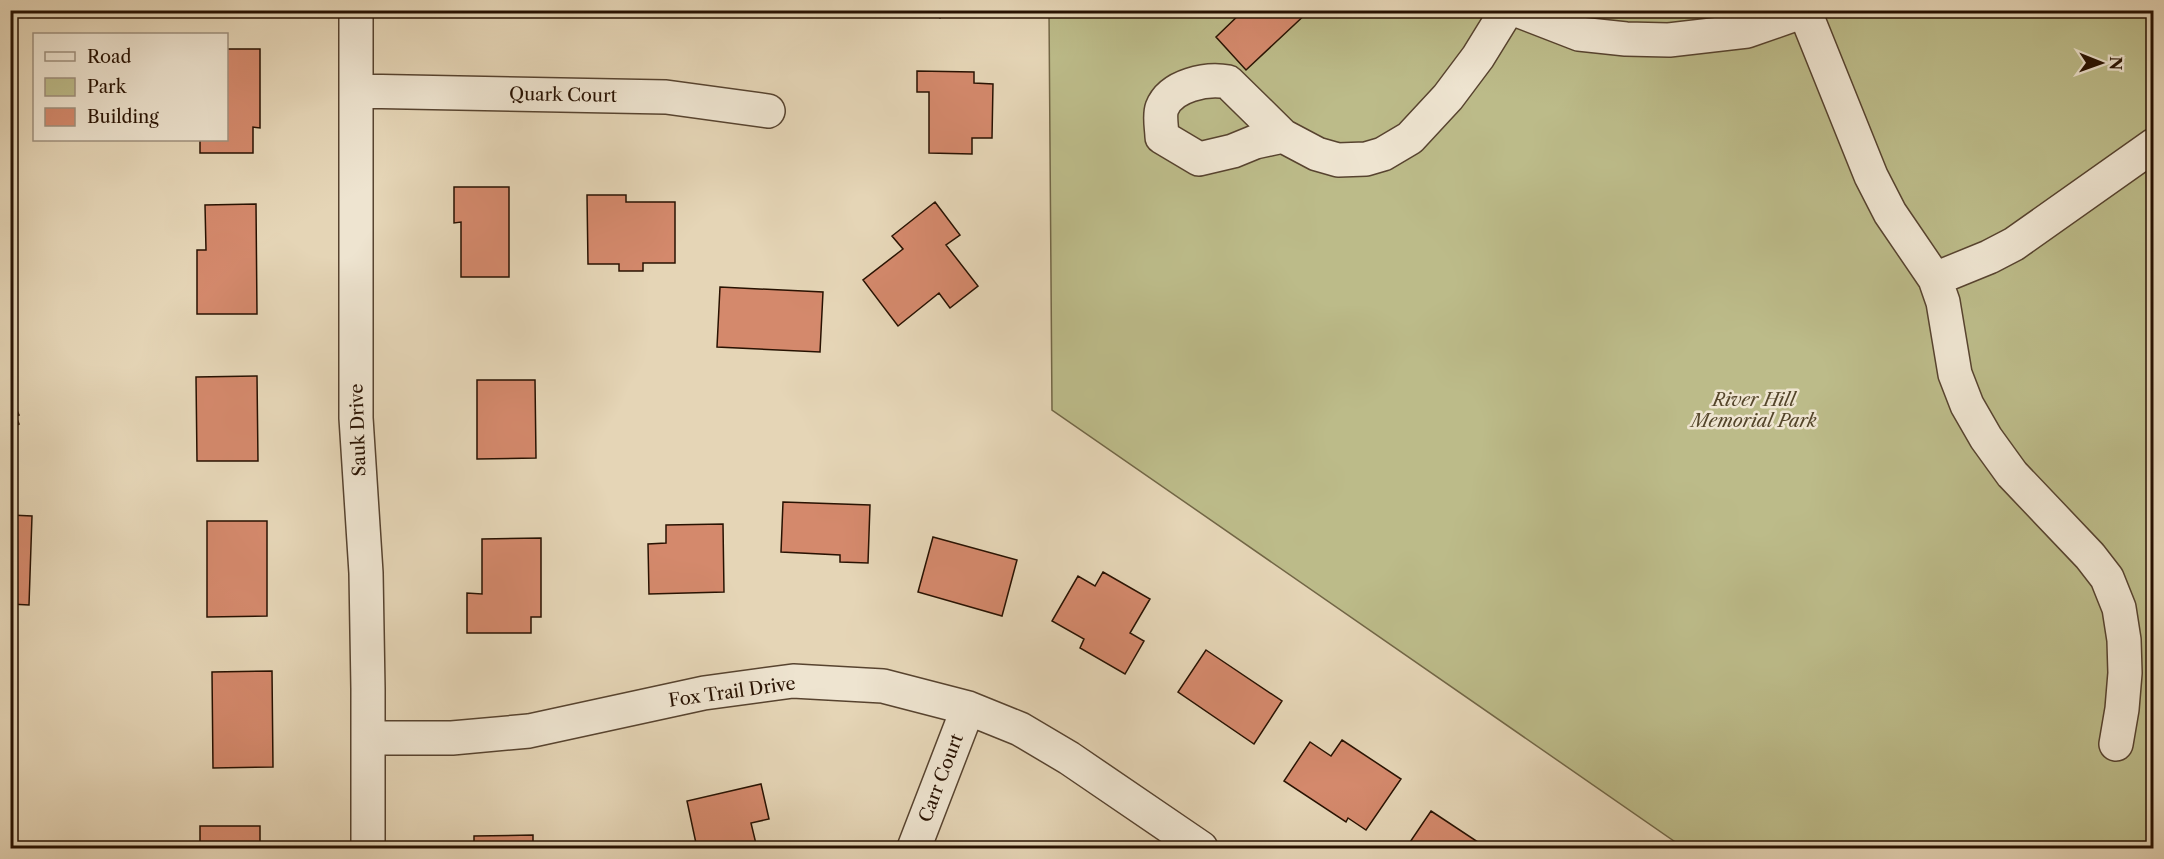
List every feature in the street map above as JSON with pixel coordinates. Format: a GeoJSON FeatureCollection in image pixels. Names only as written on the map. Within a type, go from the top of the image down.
{"type":"FeatureCollection","features":[{"type":"Feature","properties":{"kind":"street","name":"Sauk Drive"},"geometry":{"type":"LineString","coordinates":[[356,10],[356,418],[366,573],[368,849]]}},
{"type":"Feature","properties":{"kind":"street"},"geometry":{"type":"LineString","coordinates":[[1283,136],[1317,154],[1338,160],[1366,159],[1383,153],[1410,138],[1448,97],[1478,57],[1507,10]]}},
{"type":"Feature","properties":{"kind":"street"},"geometry":{"type":"LineString","coordinates":[[1517,10],[1579,34],[1626,39],[1669,40],[1747,31],[1806,11],[1871,176],[1890,213],[1935,279],[1942,302],[1955,374],[1967,405],[1986,438],[2012,474],[2090,556],[2107,578],[2119,608],[2124,640],[2125,673],[2116,744]]}},
{"type":"Feature","properties":{"kind":"street","name":"Quark Court"},"geometry":{"type":"LineString","coordinates":[[356,91],[666,98],[768,111]]}},
{"type":"Feature","properties":{"kind":"street"},"geometry":{"type":"LineString","coordinates":[[1935,279],[2014,244],[2154,145]]}},
{"type":"Feature","properties":{"kind":"street","name":"Fox Trail Drive"},"geometry":{"type":"LineString","coordinates":[[368,738],[452,738],[529,731],[704,693],[793,681],[883,686],[968,708],[1020,729],[1069,758],[1201,849]]}},
{"type":"Feature","properties":{"kind":"street","name":"Carr Court"},"geometry":{"type":"LineString","coordinates":[[914,849],[968,708]]}},
{"type":"Feature","properties":{"kind":"green space","name":"River Hill Memorial Park"},"geometry":{"type":"Polygon","coordinates":[[[1049,11],[2153,11],[2153,848],[1684,848],[1052,410],[1049,11]]]}},
{"type":"Feature","properties":{"kind":"building"},"geometry":{"type":"Polygon","coordinates":[[[929,10],[945,10],[940,18],[929,10]]]}},
{"type":"Feature","properties":{"kind":"building"},"geometry":{"type":"Polygon","coordinates":[[[1244,10],[1310,10],[1246,70],[1216,37],[1244,10]]]}},
{"type":"Feature","properties":{"kind":"building"},"geometry":{"type":"Polygon","coordinates":[[[228,49],[260,49],[260,128],[253,127],[253,153],[200,153],[200,141],[228,141],[228,49]]]}},
{"type":"Feature","properties":{"kind":"building"},"geometry":{"type":"Polygon","coordinates":[[[917,71],[974,72],[974,83],[993,84],[992,138],[972,138],[972,154],[929,153],[929,92],[917,92],[917,71]]]}},
{"type":"Feature","properties":{"kind":"building"},"geometry":{"type":"Polygon","coordinates":[[[454,187],[509,187],[509,277],[461,277],[461,222],[454,223],[454,187]]]}},
{"type":"Feature","properties":{"kind":"building"},"geometry":{"type":"Polygon","coordinates":[[[587,195],[626,195],[626,202],[675,202],[675,263],[643,263],[643,271],[619,271],[619,264],[588,264],[587,195]]]}},
{"type":"Feature","properties":{"kind":"building"},"geometry":{"type":"Polygon","coordinates":[[[935,202],[960,235],[946,245],[978,286],[950,308],[939,293],[898,326],[863,280],[903,249],[892,236],[935,202]]]}},
{"type":"Feature","properties":{"kind":"building"},"geometry":{"type":"Polygon","coordinates":[[[256,204],[257,314],[197,314],[197,250],[206,250],[205,205],[256,204]]]}},
{"type":"Feature","properties":{"kind":"building"},"geometry":{"type":"Polygon","coordinates":[[[720,287],[823,292],[820,352],[717,347],[720,287]]]}},
{"type":"Feature","properties":{"kind":"building"},"geometry":{"type":"Polygon","coordinates":[[[257,376],[258,461],[197,461],[196,377],[257,376]]]}},
{"type":"Feature","properties":{"kind":"building"},"geometry":{"type":"Polygon","coordinates":[[[477,380],[535,380],[536,458],[477,459],[477,380]]]}},
{"type":"Feature","properties":{"kind":"building"},"geometry":{"type":"Polygon","coordinates":[[[10,394],[19,415],[16,416],[19,424],[10,428],[10,394]]]}},
{"type":"Feature","properties":{"kind":"building"},"geometry":{"type":"Polygon","coordinates":[[[783,502],[870,505],[868,563],[840,562],[840,555],[781,552],[783,502]]]}},
{"type":"Feature","properties":{"kind":"building"},"geometry":{"type":"Polygon","coordinates":[[[10,515],[32,516],[29,605],[10,604],[10,515]]]}},
{"type":"Feature","properties":{"kind":"building"},"geometry":{"type":"Polygon","coordinates":[[[207,521],[267,521],[267,616],[207,617],[207,521]]]}},
{"type":"Feature","properties":{"kind":"building"},"geometry":{"type":"Polygon","coordinates":[[[723,524],[724,592],[649,594],[648,544],[666,543],[666,525],[723,524]]]}},
{"type":"Feature","properties":{"kind":"building"},"geometry":{"type":"Polygon","coordinates":[[[933,537],[1017,560],[1002,616],[918,592],[933,537]]]}},
{"type":"Feature","properties":{"kind":"building"},"geometry":{"type":"Polygon","coordinates":[[[541,538],[541,617],[531,617],[531,633],[467,633],[467,593],[482,594],[482,539],[541,538]]]}},
{"type":"Feature","properties":{"kind":"building"},"geometry":{"type":"Polygon","coordinates":[[[1103,572],[1150,599],[1130,633],[1144,641],[1125,674],[1080,648],[1084,639],[1052,621],[1078,576],[1095,586],[1103,572]]]}},
{"type":"Feature","properties":{"kind":"building"},"geometry":{"type":"Polygon","coordinates":[[[1206,650],[1282,701],[1254,744],[1178,692],[1206,650]]]}},
{"type":"Feature","properties":{"kind":"building"},"geometry":{"type":"Polygon","coordinates":[[[272,671],[273,767],[213,768],[212,672],[272,671]]]}},
{"type":"Feature","properties":{"kind":"building"},"geometry":{"type":"Polygon","coordinates":[[[1342,740],[1401,779],[1366,830],[1348,818],[1346,822],[1284,781],[1310,742],[1331,756],[1342,740]]]}},
{"type":"Feature","properties":{"kind":"building"},"geometry":{"type":"Polygon","coordinates":[[[761,784],[769,819],[751,823],[757,848],[697,848],[687,801],[761,784]]]}},
{"type":"Feature","properties":{"kind":"building"},"geometry":{"type":"Polygon","coordinates":[[[1431,811],[1487,848],[1406,848],[1431,811]]]}},
{"type":"Feature","properties":{"kind":"building"},"geometry":{"type":"Polygon","coordinates":[[[200,826],[260,826],[260,848],[200,848],[200,826]]]}},
{"type":"Feature","properties":{"kind":"building"},"geometry":{"type":"Polygon","coordinates":[[[533,835],[533,848],[474,848],[474,836],[533,835]]]}}]}
